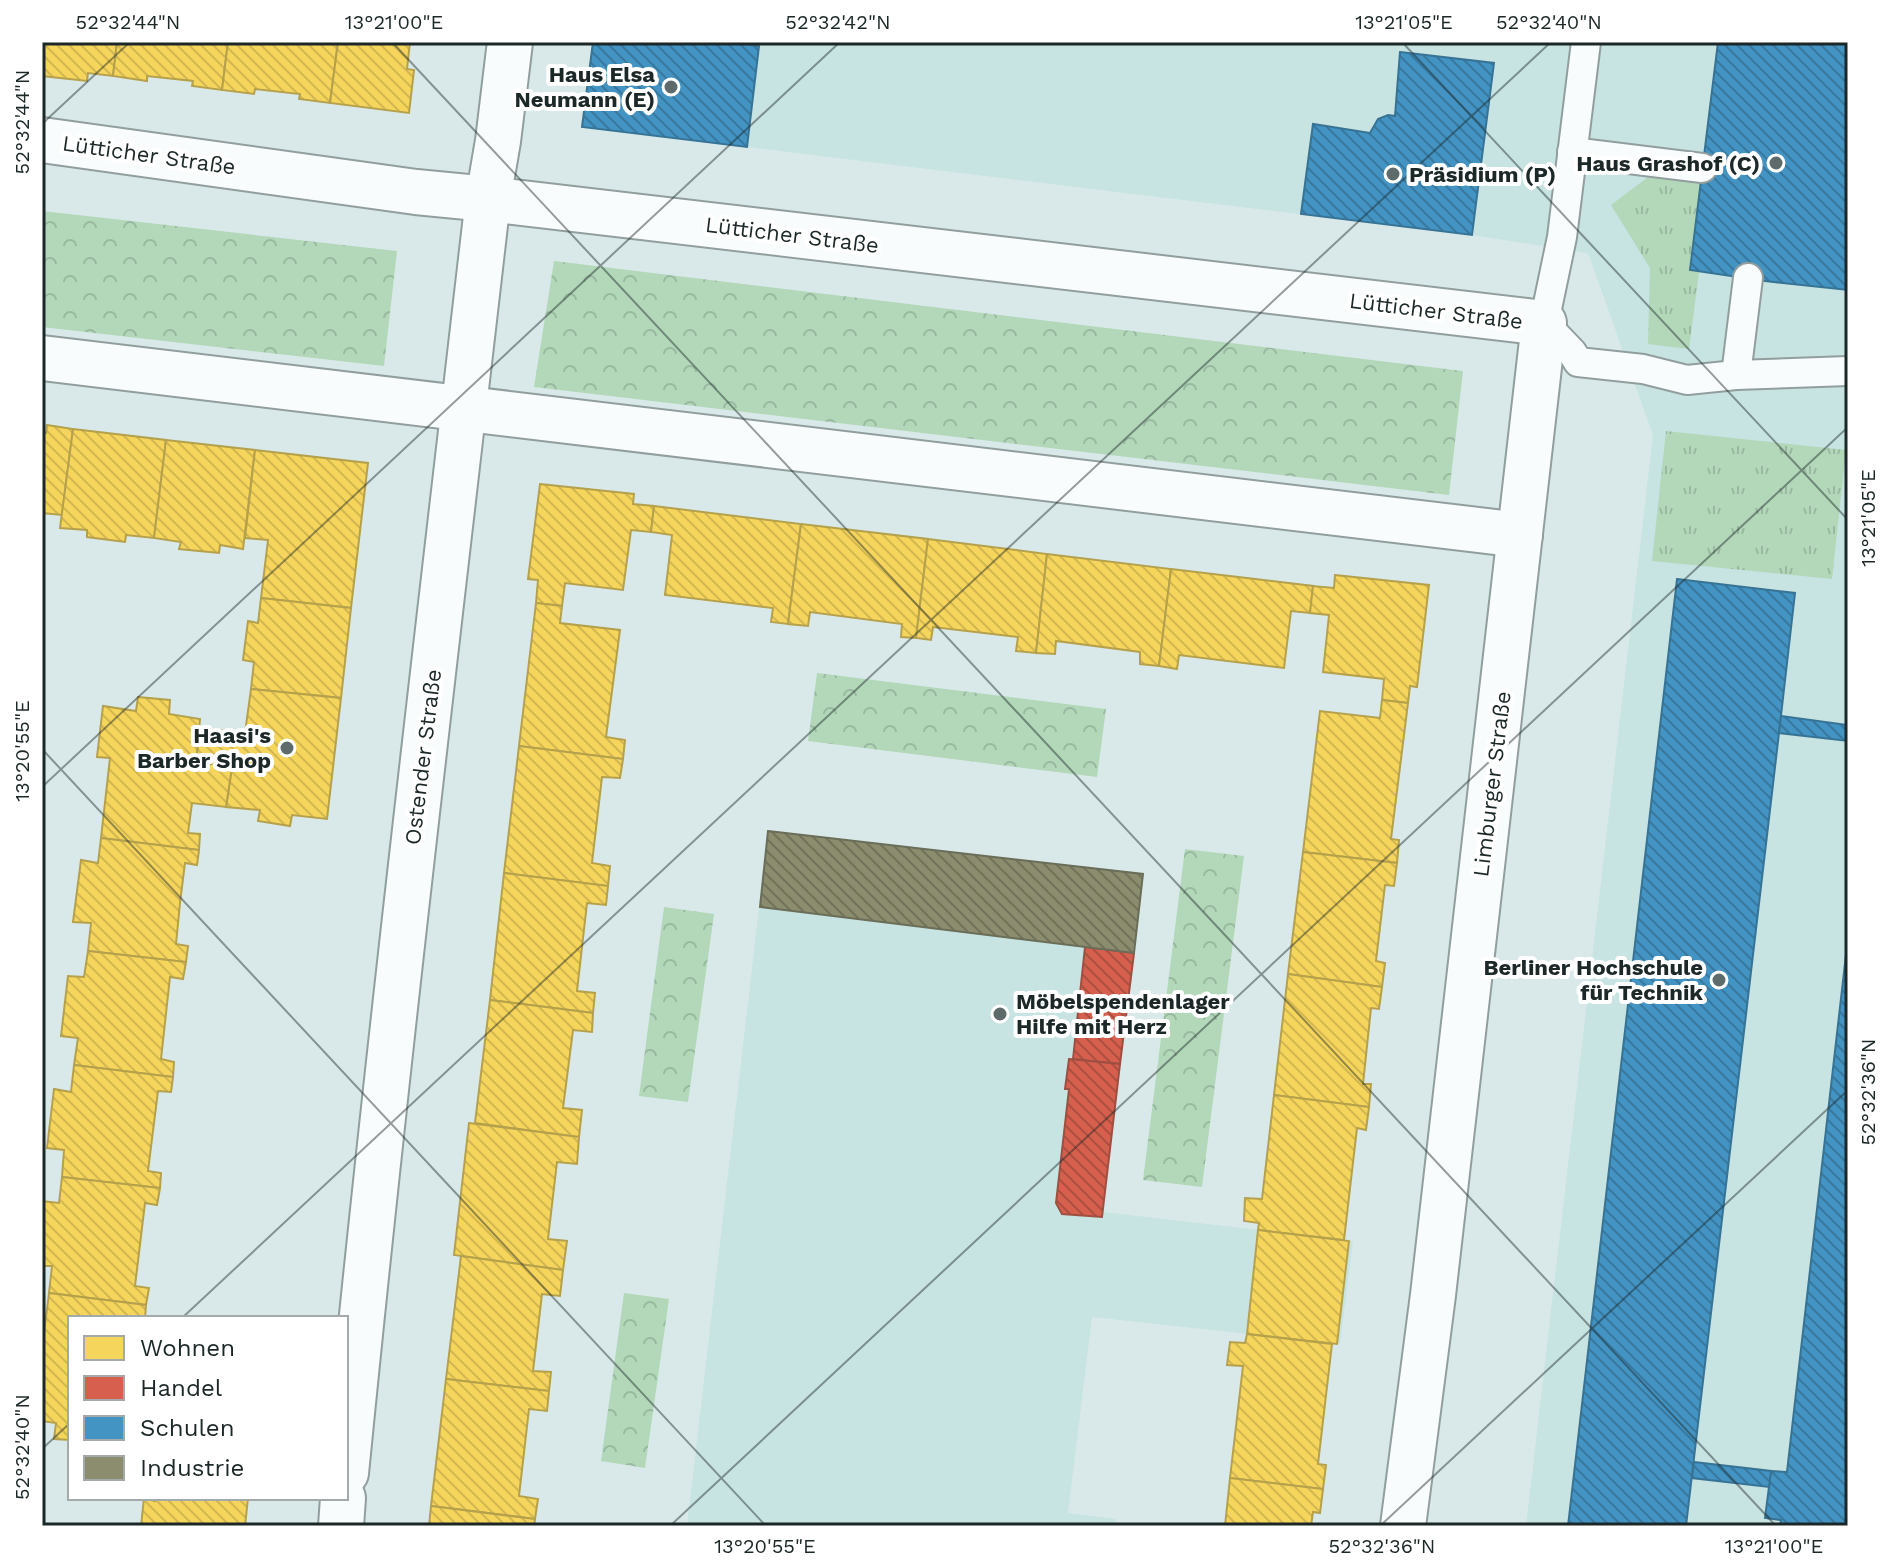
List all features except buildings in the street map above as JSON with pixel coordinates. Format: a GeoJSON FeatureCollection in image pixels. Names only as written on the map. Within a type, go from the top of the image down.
{"type":"FeatureCollection","features":[{"type":"Feature","properties":{"kind":"street","name":"Ostender Straße"},"geometry":{"type":"LineString","coordinates":[[348,1454],[392,1025],[488,199],[510,42]]}},
{"type":"Feature","properties":{"kind":"street","name":"Lütticher Straße"},"geometry":{"type":"LineString","coordinates":[[42,140],[416,192],[1544,323]]}},
{"type":"Feature","properties":{"kind":"street","name":"Limburger Straße"},"geometry":{"type":"LineString","coordinates":[[1403,1526],[1433,1295],[1544,323]]}},
{"type":"Feature","properties":{"kind":"street"},"geometry":{"type":"LineString","coordinates":[[42,358],[1520,535]]}},
{"type":"Feature","properties":{"kind":"street"},"geometry":{"type":"LineString","coordinates":[[341,1526],[343,1500]]}},
{"type":"Feature","properties":{"kind":"lane","name":"Limburger Straße"},"geometry":{"type":"LineString","coordinates":[[1544,323],[1562,237],[1586,42]]}},
{"type":"Feature","properties":{"kind":"lane"},"geometry":{"type":"LineString","coordinates":[[1572,152],[1702,168]]}},
{"type":"Feature","properties":{"kind":"lane"},"geometry":{"type":"LineString","coordinates":[[1736,375],[1748,278]]}},
{"type":"Feature","properties":{"kind":"lane"},"geometry":{"type":"LineString","coordinates":[[1544,323],[1578,362],[1643,369],[1687,380],[1848,371]]}},
{"type":"Feature","properties":{"kind":"shaded area","name":"Berliner Hochschule für Technik"},"geometry":{"type":"Polygon","coordinates":[[[593,42],[1848,42],[1848,1526],[1526,1526],[1653,435],[1588,253],[1472,235],[582,127],[593,42]]]}},
{"type":"Feature","properties":{"kind":"shaded area"},"geometry":{"type":"Polygon","coordinates":[[[768,831],[1143,874],[1103,1212],[1353,1241],[1340,1344],[1092,1317],[1068,1513],[1116,1519],[1115,1526],[687,1526],[768,831]]]}},
{"type":"Feature","properties":{"kind":"green space"},"geometry":{"type":"Polygon","coordinates":[[[1656,171],[1701,178],[1690,270],[1699,272],[1689,349],[1648,344],[1650,268],[1611,205],[1656,171]]]}},
{"type":"Feature","properties":{"kind":"green space"},"geometry":{"type":"Polygon","coordinates":[[[42,211],[397,251],[384,366],[42,327],[42,211]]]}},
{"type":"Feature","properties":{"kind":"green space"},"geometry":{"type":"Polygon","coordinates":[[[554,261],[1463,371],[1449,495],[534,387],[554,261]]]}},
{"type":"Feature","properties":{"kind":"green space"},"geometry":{"type":"Polygon","coordinates":[[[1666,431],[1846,450],[1832,579],[1652,561],[1666,431]]]}},
{"type":"Feature","properties":{"kind":"green space"},"geometry":{"type":"Polygon","coordinates":[[[817,673],[1106,709],[1097,777],[808,741],[817,673]]]}},
{"type":"Feature","properties":{"kind":"green space"},"geometry":{"type":"Polygon","coordinates":[[[1185,849],[1244,856],[1202,1187],[1143,1180],[1185,849]]]}},
{"type":"Feature","properties":{"kind":"green space"},"geometry":{"type":"Polygon","coordinates":[[[664,907],[714,914],[688,1102],[639,1096],[664,907]]]}},
{"type":"Feature","properties":{"kind":"green space"},"geometry":{"type":"Polygon","coordinates":[[[624,1293],[669,1299],[645,1468],[601,1461],[624,1293]]]}},
{"type":"Feature","properties":{"kind":"place","name":"Haus Elsa Neumann (E)"},"geometry":{"type":"Point","coordinates":[671,87]}},
{"type":"Feature","properties":{"kind":"place","name":"Haus Grashof (C)"},"geometry":{"type":"Point","coordinates":[1776,163]}},
{"type":"Feature","properties":{"kind":"place","name":"Präsidium (P)"},"geometry":{"type":"Point","coordinates":[1393,174]}},
{"type":"Feature","properties":{"kind":"place","name":"Haasi's Barber Shop"},"geometry":{"type":"Point","coordinates":[287,748]}},
{"type":"Feature","properties":{"kind":"place","name":"Berliner Hochschule für Technik"},"geometry":{"type":"Point","coordinates":[1719,980]}},
{"type":"Feature","properties":{"kind":"place","name":"Möbelspendenlager Hilfe mit Herz"},"geometry":{"type":"Point","coordinates":[1000,1014]}}]}
